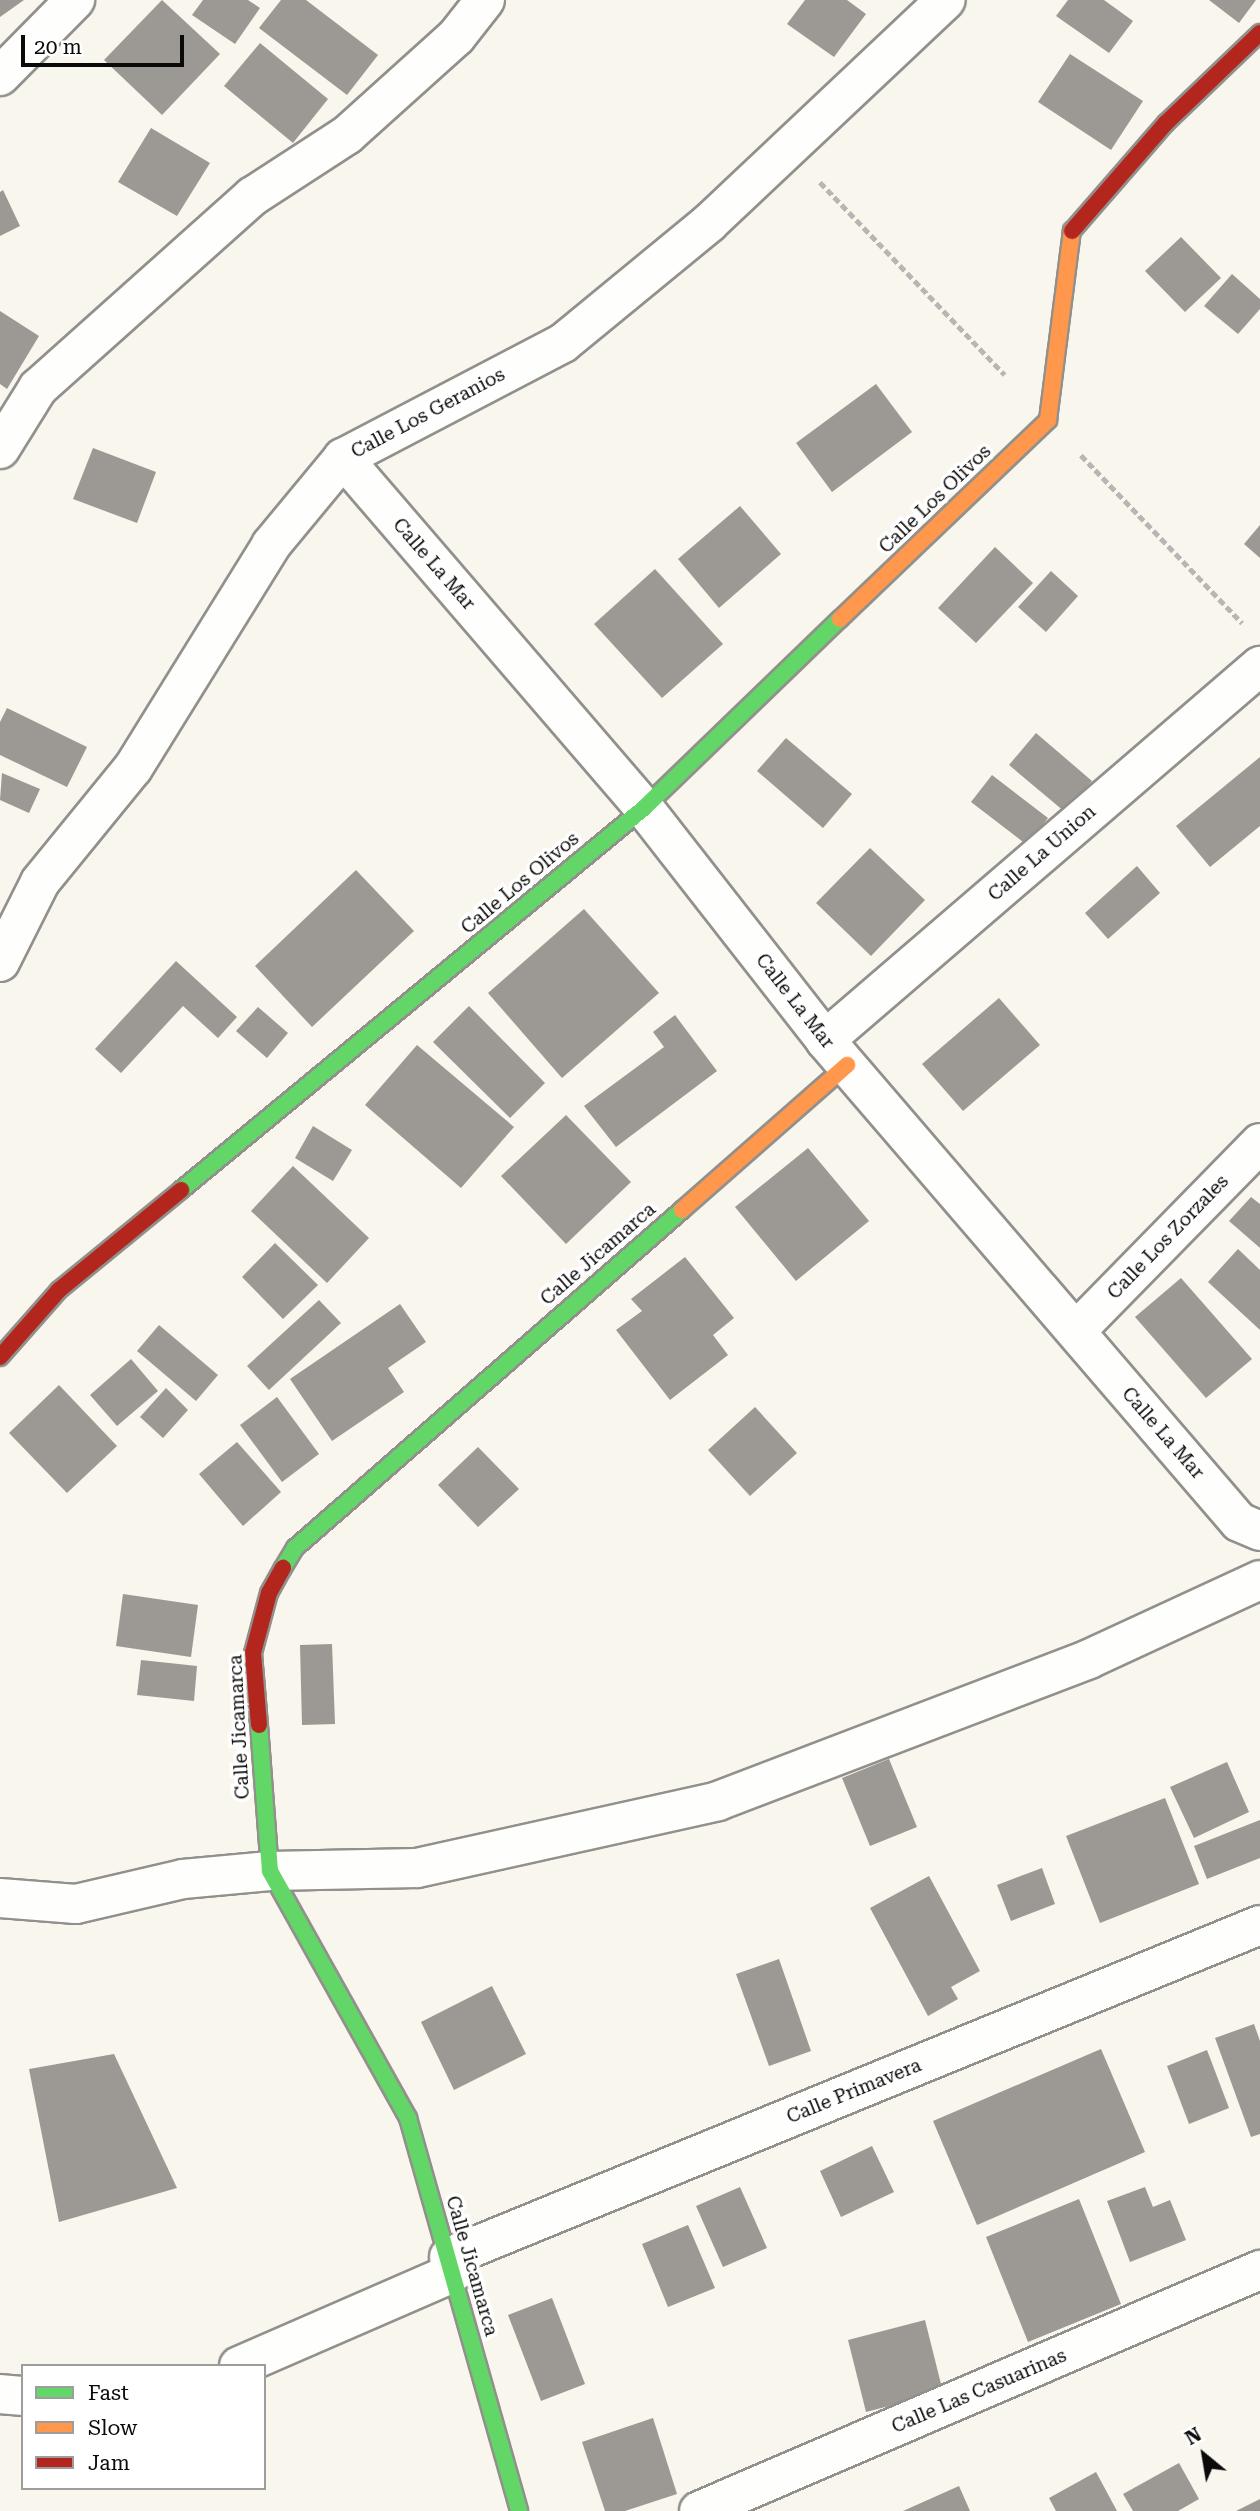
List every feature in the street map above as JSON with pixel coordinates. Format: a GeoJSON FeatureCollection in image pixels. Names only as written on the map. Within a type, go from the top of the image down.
{"type":"FeatureCollection","features":[{"type":"Feature","properties":{"kind":"street"},"geometry":{"type":"LineString","coordinates":[[0,76],[75,0]]}},
{"type":"Feature","properties":{"kind":"street"},"geometry":{"type":"LineString","coordinates":[[0,449],[38,388],[253,196],[347,135],[456,37],[485,0]]}},
{"type":"Feature","properties":{"kind":"street","name":"Calle Los Geranios"},"geometry":{"type":"LineString","coordinates":[[0,962],[40,882],[133,768],[271,545],[343,458],[563,343],[709,223],[946,0]]}},
{"type":"Feature","properties":{"kind":"street","name":"Calle Los Olivos"},"geometry":{"type":"LineString","coordinates":[[0,1357],[59,1290],[644,808],[1048,420],[1071,232],[1166,124],[1260,33]]}},
{"type":"Feature","properties":{"kind":"street","name":"Calle La Mar"},"geometry":{"type":"LineString","coordinates":[[343,458],[644,808],[836,1053],[1076,1331],[1253,1522]]}},
{"type":"Feature","properties":{"kind":"street","name":"Calle La Union"},"geometry":{"type":"LineString","coordinates":[[836,1053],[1260,666]]}},
{"type":"Feature","properties":{"kind":"street","name":"Calle Jicamarca"},"geometry":{"type":"LineString","coordinates":[[519,2511],[408,2118],[270,1871],[253,1653],[269,1593],[295,1548],[836,1053]]}},
{"type":"Feature","properties":{"kind":"street","name":"Calle Los Zorzales"},"geometry":{"type":"LineString","coordinates":[[1076,1331],[1260,1143]]}},
{"type":"Feature","properties":{"kind":"street"},"geometry":{"type":"LineString","coordinates":[[0,1898],[76,1904],[183,1879],[270,1871],[417,1868],[718,1801],[1089,1659],[1260,1580]]}},
{"type":"Feature","properties":{"kind":"street","name":"Calle Primavera"},"geometry":{"type":"LineString","coordinates":[[243,2364],[451,2265],[1260,1925]]}},
{"type":"Feature","properties":{"kind":"street","name":"Calle Las Casuarinas"},"geometry":{"type":"LineString","coordinates":[[699,2511],[1260,2270]]}},
{"type":"Feature","properties":{"kind":"street"},"geometry":{"type":"LineString","coordinates":[[0,2394],[21,2396]]}},
{"type":"Feature","properties":{"kind":"building"},"geometry":{"type":"Polygon","coordinates":[[[0,0],[24,0],[0,17],[0,0]]]}},
{"type":"Feature","properties":{"kind":"building"},"geometry":{"type":"Polygon","coordinates":[[[162,0],[220,54],[162,115],[104,60],[162,0]]]}},
{"type":"Feature","properties":{"kind":"building"},"geometry":{"type":"Polygon","coordinates":[[[203,0],[248,0],[260,8],[235,44],[192,15],[203,0]]]}},
{"type":"Feature","properties":{"kind":"building"},"geometry":{"type":"Polygon","coordinates":[[[281,0],[306,0],[378,55],[347,95],[259,28],[281,0]]]}},
{"type":"Feature","properties":{"kind":"building"},"geometry":{"type":"Polygon","coordinates":[[[805,0],[847,0],[866,14],[834,57],[787,24],[805,0]]]}},
{"type":"Feature","properties":{"kind":"building"},"geometry":{"type":"Polygon","coordinates":[[[1068,0],[1104,0],[1133,21],[1109,53],[1056,16],[1068,0]]]}},
{"type":"Feature","properties":{"kind":"building"},"geometry":{"type":"Polygon","coordinates":[[[1209,0],[1256,0],[1239,23],[1209,0]]]}},
{"type":"Feature","properties":{"kind":"building"},"geometry":{"type":"Polygon","coordinates":[[[260,43],[328,99],[293,143],[224,86],[260,43]]]}},
{"type":"Feature","properties":{"kind":"building"},"geometry":{"type":"Polygon","coordinates":[[[1070,54],[1143,101],[1111,150],[1038,102],[1070,54]]]}},
{"type":"Feature","properties":{"kind":"building"},"geometry":{"type":"Polygon","coordinates":[[[151,128],[210,163],[177,216],[118,182],[151,128]]]}},
{"type":"Feature","properties":{"kind":"building"},"geometry":{"type":"Polygon","coordinates":[[[3,190],[20,226],[0,236],[0,192],[3,190]]]}},
{"type":"Feature","properties":{"kind":"building"},"geometry":{"type":"Polygon","coordinates":[[[1181,237],[1221,278],[1185,312],[1145,271],[1181,237]]]}},
{"type":"Feature","properties":{"kind":"building"},"geometry":{"type":"Polygon","coordinates":[[[1232,274],[1260,299],[1260,309],[1238,334],[1204,306],[1232,274]]]}},
{"type":"Feature","properties":{"kind":"building"},"geometry":{"type":"Polygon","coordinates":[[[0,311],[39,336],[7,389],[0,384],[0,311]]]}},
{"type":"Feature","properties":{"kind":"building"},"geometry":{"type":"Polygon","coordinates":[[[876,384],[912,432],[832,492],[796,443],[876,384]]]}},
{"type":"Feature","properties":{"kind":"building"},"geometry":{"type":"Polygon","coordinates":[[[93,448],[156,472],[137,523],[73,499],[93,448]]]}},
{"type":"Feature","properties":{"kind":"building"},"geometry":{"type":"Polygon","coordinates":[[[740,506],[781,554],[719,608],[678,559],[740,506]]]}},
{"type":"Feature","properties":{"kind":"building"},"geometry":{"type":"Polygon","coordinates":[[[1260,525],[1260,558],[1244,544],[1260,525]]]}},
{"type":"Feature","properties":{"kind":"building"},"geometry":{"type":"Polygon","coordinates":[[[995,547],[1033,583],[976,643],[938,608],[995,547]]]}},
{"type":"Feature","properties":{"kind":"building"},"geometry":{"type":"Polygon","coordinates":[[[655,569],[723,644],[662,698],[594,624],[655,569]]]}},
{"type":"Feature","properties":{"kind":"building"},"geometry":{"type":"Polygon","coordinates":[[[1051,571],[1078,596],[1046,632],[1018,607],[1051,571]]]}},
{"type":"Feature","properties":{"kind":"building"},"geometry":{"type":"Polygon","coordinates":[[[7,708],[87,747],[67,787],[0,755],[0,722],[7,708]]]}},
{"type":"Feature","properties":{"kind":"building"},"geometry":{"type":"Polygon","coordinates":[[[1036,733],[1092,781],[1065,812],[1009,765],[1036,733]]]}},
{"type":"Feature","properties":{"kind":"building"},"geometry":{"type":"Polygon","coordinates":[[[786,738],[852,794],[823,828],[757,771],[786,738]]]}},
{"type":"Feature","properties":{"kind":"building"},"geometry":{"type":"Polygon","coordinates":[[[1260,757],[1260,826],[1210,867],[1176,826],[1260,757]]]}},
{"type":"Feature","properties":{"kind":"building"},"geometry":{"type":"Polygon","coordinates":[[[2,773],[40,789],[29,813],[0,800],[2,773]]]}},
{"type":"Feature","properties":{"kind":"building"},"geometry":{"type":"Polygon","coordinates":[[[992,775],[1048,818],[1027,845],[971,802],[992,775]]]}},
{"type":"Feature","properties":{"kind":"building"},"geometry":{"type":"Polygon","coordinates":[[[870,848],[925,900],[871,956],[816,903],[870,848]]]}},
{"type":"Feature","properties":{"kind":"building"},"geometry":{"type":"Polygon","coordinates":[[[1137,866],[1160,893],[1108,939],[1085,913],[1137,866]]]}},
{"type":"Feature","properties":{"kind":"building"},"geometry":{"type":"Polygon","coordinates":[[[356,870],[414,931],[312,1027],[255,966],[356,870]]]}},
{"type":"Feature","properties":{"kind":"building"},"geometry":{"type":"Polygon","coordinates":[[[584,909],[659,993],[562,1078],[488,993],[584,909]]]}},
{"type":"Feature","properties":{"kind":"building"},"geometry":{"type":"Polygon","coordinates":[[[176,961],[237,1017],[218,1038],[183,1006],[121,1073],[95,1049],[176,961]]]}},
{"type":"Feature","properties":{"kind":"building"},"geometry":{"type":"Polygon","coordinates":[[[999,998],[1040,1045],[963,1111],[922,1064],[999,998]]]}},
{"type":"Feature","properties":{"kind":"building"},"geometry":{"type":"Polygon","coordinates":[[[469,1006],[545,1083],[510,1118],[433,1042],[469,1006]]]}},
{"type":"Feature","properties":{"kind":"building"},"geometry":{"type":"Polygon","coordinates":[[[258,1007],[288,1033],[267,1058],[236,1031],[258,1007]]]}},
{"type":"Feature","properties":{"kind":"building"},"geometry":{"type":"Polygon","coordinates":[[[675,1015],[717,1071],[616,1147],[584,1106],[664,1047],[653,1032],[675,1015]]]}},
{"type":"Feature","properties":{"kind":"building"},"geometry":{"type":"Polygon","coordinates":[[[417,1045],[514,1127],[461,1188],[365,1105],[417,1045]]]}},
{"type":"Feature","properties":{"kind":"building"},"geometry":{"type":"Polygon","coordinates":[[[566,1115],[631,1182],[566,1244],[501,1176],[566,1115]]]}},
{"type":"Feature","properties":{"kind":"building"},"geometry":{"type":"Polygon","coordinates":[[[313,1126],[352,1150],[333,1181],[295,1158],[313,1126]]]}},
{"type":"Feature","properties":{"kind":"building"},"geometry":{"type":"Polygon","coordinates":[[[808,1148],[869,1221],[796,1281],[735,1207],[808,1148]]]}},
{"type":"Feature","properties":{"kind":"building"},"geometry":{"type":"Polygon","coordinates":[[[293,1166],[369,1238],[327,1283],[251,1211],[293,1166]]]}},
{"type":"Feature","properties":{"kind":"building"},"geometry":{"type":"Polygon","coordinates":[[[1251,1197],[1260,1204],[1260,1248],[1229,1221],[1251,1197]]]}},
{"type":"Feature","properties":{"kind":"building"},"geometry":{"type":"Polygon","coordinates":[[[275,1243],[318,1285],[283,1319],[242,1277],[275,1243]]]}},
{"type":"Feature","properties":{"kind":"building"},"geometry":{"type":"Polygon","coordinates":[[[1238,1249],[1260,1270],[1260,1330],[1208,1282],[1238,1249]]]}},
{"type":"Feature","properties":{"kind":"building"},"geometry":{"type":"Polygon","coordinates":[[[685,1257],[734,1318],[713,1335],[728,1355],[670,1400],[616,1330],[642,1311],[631,1299],[685,1257]]]}},
{"type":"Feature","properties":{"kind":"building"},"geometry":{"type":"Polygon","coordinates":[[[1181,1278],[1252,1359],[1206,1398],[1135,1317],[1181,1278]]]}},
{"type":"Feature","properties":{"kind":"building"},"geometry":{"type":"Polygon","coordinates":[[[319,1300],[341,1323],[269,1390],[247,1366],[319,1300]]]}},
{"type":"Feature","properties":{"kind":"building"},"geometry":{"type":"Polygon","coordinates":[[[400,1304],[426,1342],[388,1368],[404,1392],[332,1441],[290,1379],[400,1304]]]}},
{"type":"Feature","properties":{"kind":"building"},"geometry":{"type":"Polygon","coordinates":[[[159,1325],[218,1375],[196,1401],[137,1351],[159,1325]]]}},
{"type":"Feature","properties":{"kind":"building"},"geometry":{"type":"Polygon","coordinates":[[[131,1359],[158,1391],[117,1426],[90,1395],[131,1359]]]}},
{"type":"Feature","properties":{"kind":"building"},"geometry":{"type":"Polygon","coordinates":[[[59,1385],[117,1446],[67,1493],[9,1433],[59,1385]]]}},
{"type":"Feature","properties":{"kind":"building"},"geometry":{"type":"Polygon","coordinates":[[[166,1388],[188,1410],[163,1438],[140,1417],[166,1388]]]}},
{"type":"Feature","properties":{"kind":"building"},"geometry":{"type":"Polygon","coordinates":[[[277,1397],[319,1454],[282,1482],[240,1425],[277,1397]]]}},
{"type":"Feature","properties":{"kind":"building"},"geometry":{"type":"Polygon","coordinates":[[[755,1407],[797,1453],[750,1496],[708,1450],[755,1407]]]}},
{"type":"Feature","properties":{"kind":"building"},"geometry":{"type":"Polygon","coordinates":[[[237,1442],[281,1492],[243,1526],[199,1474],[237,1442]]]}},
{"type":"Feature","properties":{"kind":"building"},"geometry":{"type":"Polygon","coordinates":[[[478,1447],[519,1489],[478,1527],[438,1485],[478,1447]]]}},
{"type":"Feature","properties":{"kind":"building"},"geometry":{"type":"Polygon","coordinates":[[[123,1594],[198,1605],[191,1657],[116,1646],[123,1594]]]}},
{"type":"Feature","properties":{"kind":"building"},"geometry":{"type":"Polygon","coordinates":[[[332,1644],[335,1724],[302,1725],[300,1645],[332,1644]]]}},
{"type":"Feature","properties":{"kind":"building"},"geometry":{"type":"Polygon","coordinates":[[[141,1660],[197,1666],[194,1701],[137,1695],[141,1660]]]}},
{"type":"Feature","properties":{"kind":"building"},"geometry":{"type":"Polygon","coordinates":[[[889,1759],[917,1827],[870,1846],[842,1778],[889,1759]]]}},
{"type":"Feature","properties":{"kind":"building"},"geometry":{"type":"Polygon","coordinates":[[[1227,1762],[1249,1812],[1194,1838],[1170,1787],[1227,1762]]]}},
{"type":"Feature","properties":{"kind":"building"},"geometry":{"type":"Polygon","coordinates":[[[1165,1798],[1199,1884],[1100,1923],[1066,1836],[1165,1798]]]}},
{"type":"Feature","properties":{"kind":"building"},"geometry":{"type":"Polygon","coordinates":[[[1260,1820],[1260,1858],[1207,1879],[1194,1846],[1260,1820]]]}},
{"type":"Feature","properties":{"kind":"building"},"geometry":{"type":"Polygon","coordinates":[[[1042,1868],[1055,1904],[1011,1921],[997,1885],[1042,1868]]]}},
{"type":"Feature","properties":{"kind":"building"},"geometry":{"type":"Polygon","coordinates":[[[929,1876],[980,1971],[951,1987],[958,1999],[928,2016],[870,1908],[929,1876]]]}},
{"type":"Feature","properties":{"kind":"building"},"geometry":{"type":"Polygon","coordinates":[[[779,1959],[811,2051],[769,2066],[736,1974],[779,1959]]]}},
{"type":"Feature","properties":{"kind":"building"},"geometry":{"type":"Polygon","coordinates":[[[492,1986],[526,2054],[454,2090],[421,2022],[492,1986]]]}},
{"type":"Feature","properties":{"kind":"building"},"geometry":{"type":"Polygon","coordinates":[[[1254,2024],[1260,2041],[1260,2134],[1251,2137],[1215,2038],[1254,2024]]]}},
{"type":"Feature","properties":{"kind":"building"},"geometry":{"type":"Polygon","coordinates":[[[1101,2049],[1145,2152],[977,2225],[933,2121],[1101,2049]]]}},
{"type":"Feature","properties":{"kind":"building"},"geometry":{"type":"Polygon","coordinates":[[[1207,2050],[1229,2108],[1189,2124],[1167,2066],[1207,2050]]]}},
{"type":"Feature","properties":{"kind":"building"},"geometry":{"type":"Polygon","coordinates":[[[114,2054],[177,2188],[59,2222],[29,2069],[114,2054]]]}},
{"type":"Feature","properties":{"kind":"building"},"geometry":{"type":"Polygon","coordinates":[[[872,2146],[894,2192],[841,2217],[820,2171],[872,2146]]]}},
{"type":"Feature","properties":{"kind":"building"},"geometry":{"type":"Polygon","coordinates":[[[740,2187],[767,2248],[723,2267],[696,2206],[740,2187]]]}},
{"type":"Feature","properties":{"kind":"building"},"geometry":{"type":"Polygon","coordinates":[[[1145,2187],[1153,2207],[1170,2200],[1186,2240],[1130,2262],[1107,2201],[1145,2187]]]}},
{"type":"Feature","properties":{"kind":"building"},"geometry":{"type":"Polygon","coordinates":[[[1079,2199],[1121,2304],[1028,2342],[986,2237],[1079,2199]]]}},
{"type":"Feature","properties":{"kind":"building"},"geometry":{"type":"Polygon","coordinates":[[[688,2225],[715,2288],[668,2307],[642,2244],[688,2225]]]}},
{"type":"Feature","properties":{"kind":"building"},"geometry":{"type":"Polygon","coordinates":[[[552,2298],[585,2384],[541,2401],[508,2315],[552,2298]]]}},
{"type":"Feature","properties":{"kind":"building"},"geometry":{"type":"Polygon","coordinates":[[[925,2320],[943,2392],[866,2412],[848,2340],[925,2320]]]}},
{"type":"Feature","properties":{"kind":"building"},"geometry":{"type":"Polygon","coordinates":[[[653,2418],[677,2494],[625,2511],[605,2511],[582,2442],[653,2418]]]}},
{"type":"Feature","properties":{"kind":"building"},"geometry":{"type":"Polygon","coordinates":[[[1179,2463],[1199,2499],[1178,2511],[1133,2511],[1123,2494],[1179,2463]]]}},
{"type":"Feature","properties":{"kind":"building"},"geometry":{"type":"Polygon","coordinates":[[[1096,2472],[1117,2511],[1056,2511],[1049,2498],[1096,2472]]]}},
{"type":"Feature","properties":{"kind":"building"},"geometry":{"type":"Polygon","coordinates":[[[959,2486],[970,2511],[903,2511],[959,2486]]]}},
{"type":"Feature","properties":{"kind":"building"},"geometry":{"type":"Polygon","coordinates":[[[1260,2499],[1260,2511],[1236,2511],[1260,2499]]]}},
{"type":"Feature","properties":{"kind":"traffic: fast"},"geometry":{"type":"LineString","coordinates":[[181,1190],[644,808],[840,619]]}},
{"type":"Feature","properties":{"kind":"traffic: fast"},"geometry":{"type":"LineString","coordinates":[[283,1568],[295,1548],[682,1210]]}},
{"type":"Feature","properties":{"kind":"traffic: fast"},"geometry":{"type":"LineString","coordinates":[[259,1725],[270,1871],[408,2118],[519,2511]]}},
{"type":"Feature","properties":{"kind":"traffic: slow"},"geometry":{"type":"LineString","coordinates":[[840,619],[1048,420],[1072,231]]}},
{"type":"Feature","properties":{"kind":"traffic: slow"},"geometry":{"type":"LineString","coordinates":[[682,1210],[847,1065]]}},
{"type":"Feature","properties":{"kind":"traffic: jam"},"geometry":{"type":"LineString","coordinates":[[1072,231],[1166,123],[1260,33]]}},
{"type":"Feature","properties":{"kind":"traffic: jam"},"geometry":{"type":"LineString","coordinates":[[0,1357],[59,1290],[181,1190]]}},
{"type":"Feature","properties":{"kind":"traffic: jam"},"geometry":{"type":"LineString","coordinates":[[259,1725],[253,1653],[269,1593],[283,1568]]}}]}
